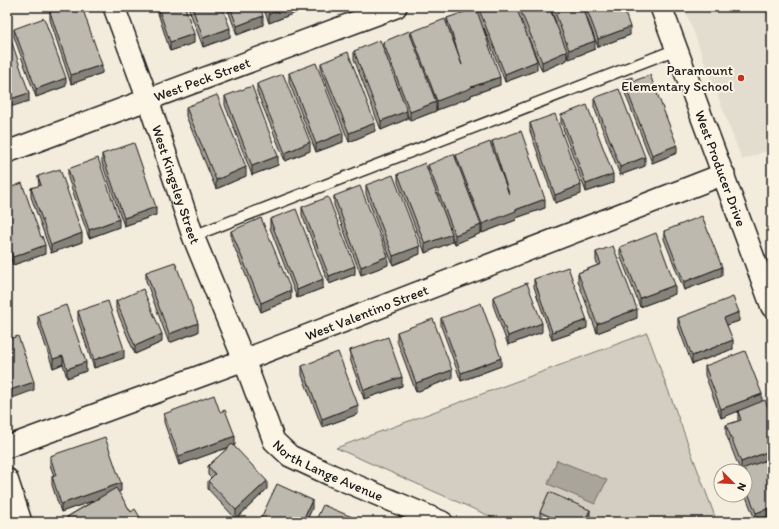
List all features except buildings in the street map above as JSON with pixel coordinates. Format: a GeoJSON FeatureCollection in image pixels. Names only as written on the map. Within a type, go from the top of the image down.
{"type":"FeatureCollection","features":[{"type":"Feature","properties":{"kind":"street","name":"West Kingsley Street"},"geometry":{"type":"LineString","coordinates":[[114,7],[148,100],[193,236],[244,360]]}},
{"type":"Feature","properties":{"kind":"street","name":"West Peck Street"},"geometry":{"type":"LineString","coordinates":[[7,152],[396,7]]}},
{"type":"Feature","properties":{"kind":"street","name":"West Producer Drive"},"geometry":{"type":"LineString","coordinates":[[661,7],[772,306]]}},
{"type":"Feature","properties":{"kind":"street","name":"West Valentino Street"},"geometry":{"type":"LineString","coordinates":[[7,447],[244,360],[724,174]]}},
{"type":"Feature","properties":{"kind":"street","name":"North Lange Avenue"},"geometry":{"type":"LineString","coordinates":[[244,360],[274,441],[290,456],[442,522]]}},
{"type":"Feature","properties":{"kind":"street"},"geometry":{"type":"LineString","coordinates":[[7,479],[21,522]]}},
{"type":"Feature","properties":{"kind":"lane"},"geometry":{"type":"LineString","coordinates":[[193,236],[677,49]]}},
{"type":"Feature","properties":{"kind":"shaded area","name":"Paramount Elementary School"},"geometry":{"type":"Polygon","coordinates":[[[684,7],[772,7],[772,149],[742,160],[684,7]]]}},
{"type":"Feature","properties":{"kind":"shaded area"},"geometry":{"type":"Polygon","coordinates":[[[647,333],[717,522],[503,522],[336,448],[647,333]]]}},
{"type":"Feature","properties":{"kind":"shaded area"},"geometry":{"type":"Polygon","coordinates":[[[557,460],[607,480],[595,504],[548,484],[557,460]]]}},
{"type":"Feature","properties":{"kind":"place","name":"Paramount Elementary School"},"geometry":{"type":"Point","coordinates":[741,78]}}]}
